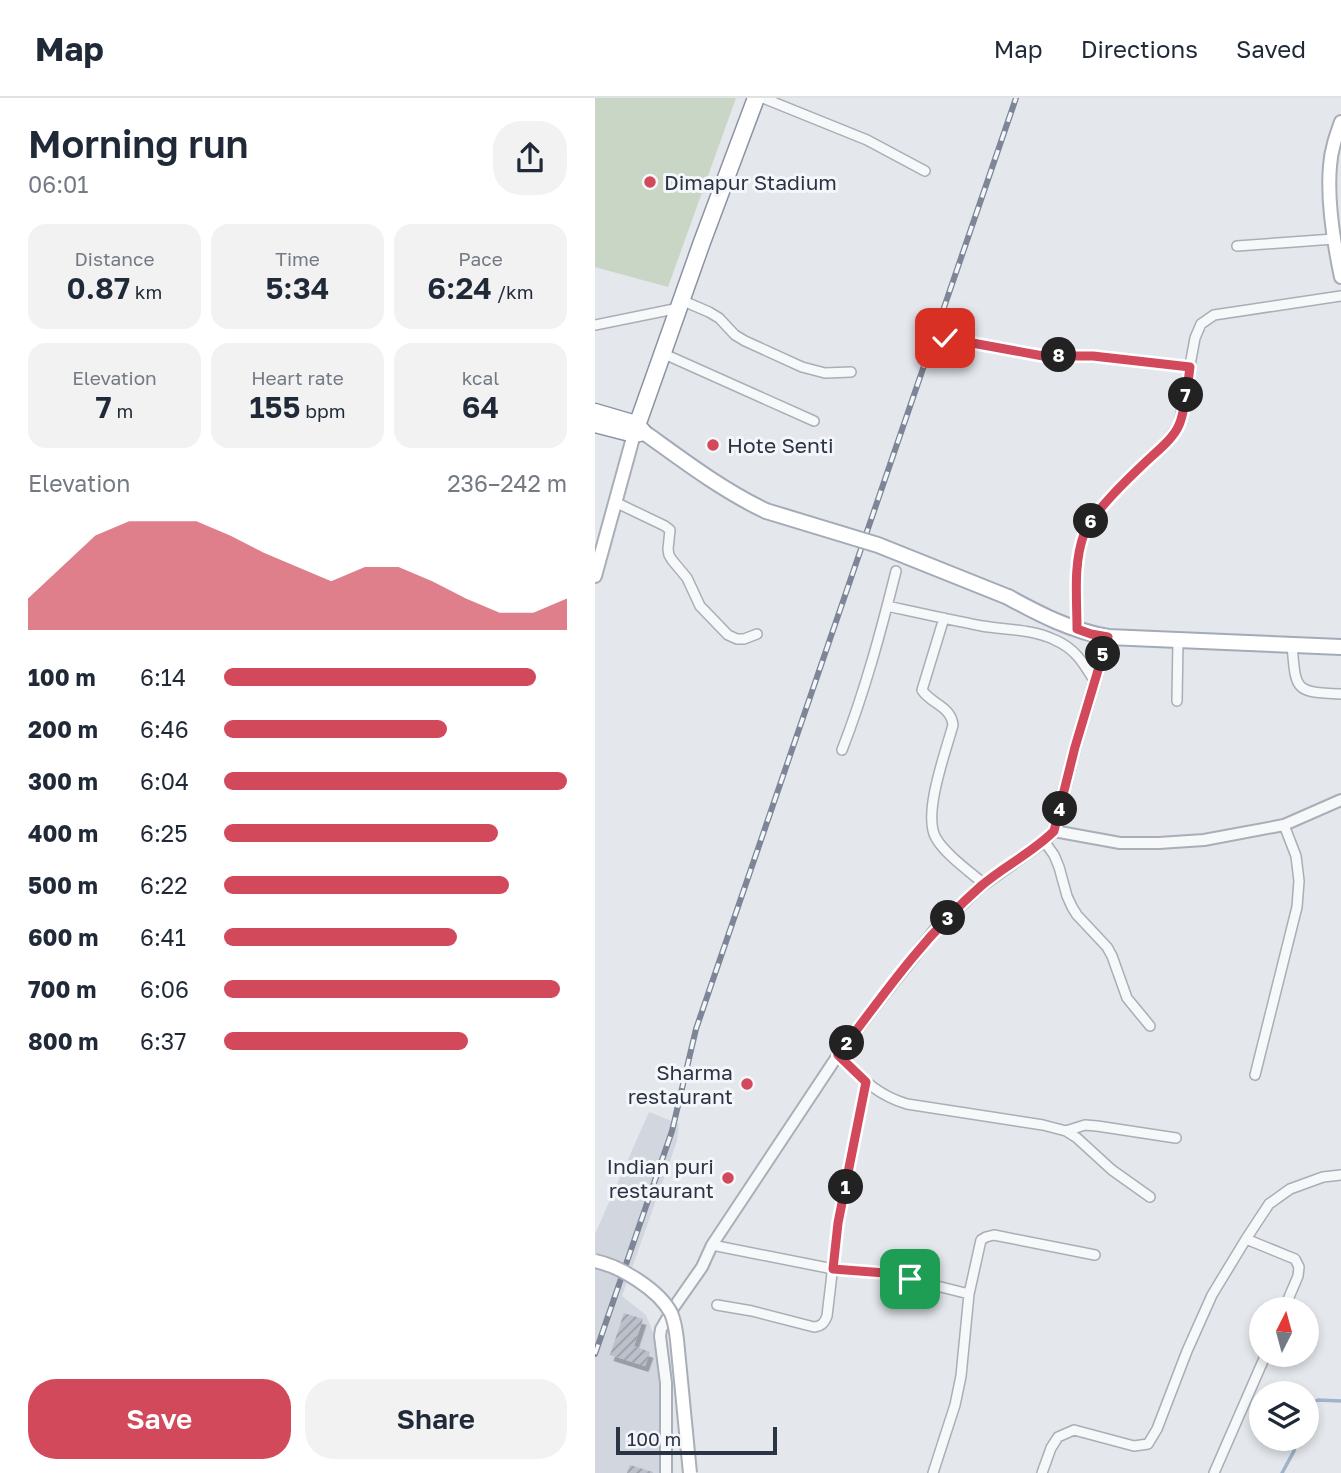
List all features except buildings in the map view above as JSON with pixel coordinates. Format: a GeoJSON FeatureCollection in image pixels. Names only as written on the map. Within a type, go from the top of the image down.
{"type":"FeatureCollection","features":[{"type":"Feature","properties":{"kind":"highway"},"geometry":{"type":"LineString","coordinates":[[638,430],[662,353],[756,98]]}},
{"type":"Feature","properties":{"kind":"highway"},"geometry":{"type":"LineString","coordinates":[[595,412],[638,430]]}},
{"type":"Feature","properties":{"kind":"highway"},"geometry":{"type":"LineString","coordinates":[[595,424],[638,430]]}},
{"type":"Feature","properties":{"kind":"main road"},"geometry":{"type":"LineString","coordinates":[[1341,122],[1329,165],[1334,239],[1341,277]]}},
{"type":"Feature","properties":{"kind":"main road"},"geometry":{"type":"LineString","coordinates":[[595,576],[638,430],[713,482],[766,511],[878,545],[1091,634],[1108,637],[1341,647]]}},
{"type":"Feature","properties":{"kind":"main road"},"geometry":{"type":"LineString","coordinates":[[595,1261],[613,1266],[639,1282],[656,1295],[670,1313],[677,1340],[690,1473]]}},
{"type":"Feature","properties":{"kind":"street"},"geometry":{"type":"LineString","coordinates":[[763,98],[867,140],[925,171]]}},
{"type":"Feature","properties":{"kind":"street"},"geometry":{"type":"LineString","coordinates":[[1237,246],[1334,239]]}},
{"type":"Feature","properties":{"kind":"street"},"geometry":{"type":"LineString","coordinates":[[1077,629],[1076,568],[1085,531],[1108,501],[1166,442],[1179,425],[1195,338],[1201,324],[1215,315],[1341,296]]}},
{"type":"Feature","properties":{"kind":"street"},"geometry":{"type":"LineString","coordinates":[[595,325],[680,304],[709,312],[744,341],[802,367],[825,373],[851,372]]}},
{"type":"Feature","properties":{"kind":"street"},"geometry":{"type":"LineString","coordinates":[[945,338],[1043,356],[1093,356],[1190,367]]}},
{"type":"Feature","properties":{"kind":"street"},"geometry":{"type":"LineString","coordinates":[[662,353],[814,421]]}},
{"type":"Feature","properties":{"kind":"street"},"geometry":{"type":"LineString","coordinates":[[615,502],[670,530],[668,549],[672,560],[687,578],[700,606],[728,635],[744,639],[757,634]]}},
{"type":"Feature","properties":{"kind":"street"},"geometry":{"type":"LineString","coordinates":[[842,750],[858,709],[896,570]]}},
{"type":"Feature","properties":{"kind":"street"},"geometry":{"type":"LineString","coordinates":[[887,606],[1042,635],[1056,640],[1081,659],[1095,682]]}},
{"type":"Feature","properties":{"kind":"street"},"geometry":{"type":"LineString","coordinates":[[944,618],[922,690],[947,710],[953,725],[932,804],[931,821],[938,842],[984,884]]}},
{"type":"Feature","properties":{"kind":"street"},"geometry":{"type":"LineString","coordinates":[[666,1473],[666,1383],[661,1329],[702,1267],[712,1245],[838,1055],[884,994],[936,929],[984,884],[1054,831],[1075,747],[1108,637]]}},
{"type":"Feature","properties":{"kind":"street"},"geometry":{"type":"LineString","coordinates":[[1177,701],[1178,640]]}},
{"type":"Feature","properties":{"kind":"street"},"geometry":{"type":"LineString","coordinates":[[1292,646],[1295,677],[1300,687],[1312,692],[1341,694]]}},
{"type":"Feature","properties":{"kind":"street"},"geometry":{"type":"LineString","coordinates":[[1054,831],[1121,843],[1204,840],[1284,825],[1341,800]]}},
{"type":"Feature","properties":{"kind":"street"},"geometry":{"type":"LineString","coordinates":[[1255,1075],[1297,907],[1299,881],[1296,856],[1284,825]]}},
{"type":"Feature","properties":{"kind":"street"},"geometry":{"type":"LineString","coordinates":[[1044,841],[1059,867],[1072,907],[1107,947],[1127,998],[1150,1026]]}},
{"type":"Feature","properties":{"kind":"street"},"geometry":{"type":"LineString","coordinates":[[838,1055],[866,1082],[890,1098],[907,1104],[1066,1131],[1112,1170],[1150,1197]]}},
{"type":"Feature","properties":{"kind":"street"},"geometry":{"type":"LineString","coordinates":[[717,1305],[814,1327],[821,1326],[827,1316],[838,1223],[866,1082]]}},
{"type":"Feature","properties":{"kind":"street"},"geometry":{"type":"LineString","coordinates":[[1066,1131],[1085,1125],[1097,1125],[1176,1138]]}},
{"type":"Feature","properties":{"kind":"street"},"geometry":{"type":"LineString","coordinates":[[1042,1473],[1058,1437],[1074,1430],[1134,1446],[1148,1444],[1157,1429],[1212,1295],[1269,1204],[1290,1189],[1323,1177],[1341,1175]]}},
{"type":"Feature","properties":{"kind":"street"},"geometry":{"type":"LineString","coordinates":[[933,1473],[955,1405],[961,1376],[969,1294],[981,1240],[994,1236],[1095,1255]]}},
{"type":"Feature","properties":{"kind":"street"},"geometry":{"type":"LineString","coordinates":[[1246,1239],[1295,1259],[1299,1267],[1298,1276],[1289,1297]]}},
{"type":"Feature","properties":{"kind":"street"},"geometry":{"type":"LineString","coordinates":[[712,1245],[833,1269],[885,1273],[969,1294]]}},
{"type":"Feature","properties":{"kind":"street"},"geometry":{"type":"LineString","coordinates":[[1214,1473],[1260,1367]]}},
{"type":"Feature","properties":{"kind":"shaded area"},"geometry":{"type":"Polygon","coordinates":[[[649,1112],[679,1124],[677,1141],[622,1296],[646,1315],[660,1350],[661,1473],[595,1473],[595,1234],[649,1112]]]}},
{"type":"Feature","properties":{"kind":"green space","name":"Dimapur Stadium"},"geometry":{"type":"Polygon","coordinates":[[[595,98],[736,98],[668,287],[595,267],[595,98]]]}},
{"type":"Feature","properties":{"kind":"waterway"},"geometry":{"type":"LineString","coordinates":[[1319,1400],[1341,1401]]}},
{"type":"Feature","properties":{"kind":"waterway"},"geometry":{"type":"LineString","coordinates":[[1282,1473],[1294,1451]]}},
{"type":"Feature","properties":{"kind":"railway"},"geometry":{"type":"LineString","coordinates":[[595,1354],[672,1131],[696,1029],[1016,98]]}},
{"type":"Feature","properties":{"kind":"place","name":"Dimapur Stadium"},"geometry":{"type":"Point","coordinates":[650,182]}},
{"type":"Feature","properties":{"kind":"place","name":"Hote Senti"},"geometry":{"type":"Point","coordinates":[713,445]}},
{"type":"Feature","properties":{"kind":"place","name":"Sharma restaurant"},"geometry":{"type":"Point","coordinates":[747,1084]}},
{"type":"Feature","properties":{"kind":"place","name":"Indian puri restaurant"},"geometry":{"type":"Point","coordinates":[728,1178]}},
{"type":"Feature","properties":{"kind":"route"},"geometry":{"type":"LineString","coordinates":[[910,1279],[885,1273],[833,1269],[838,1223],[866,1082],[838,1055],[936,929],[981,886],[1054,831],[1075,747],[1108,637],[1077,629],[1076,568],[1080,546],[1093,518],[1179,425],[1190,367],[1093,356],[1043,356],[945,338]]}}]}
